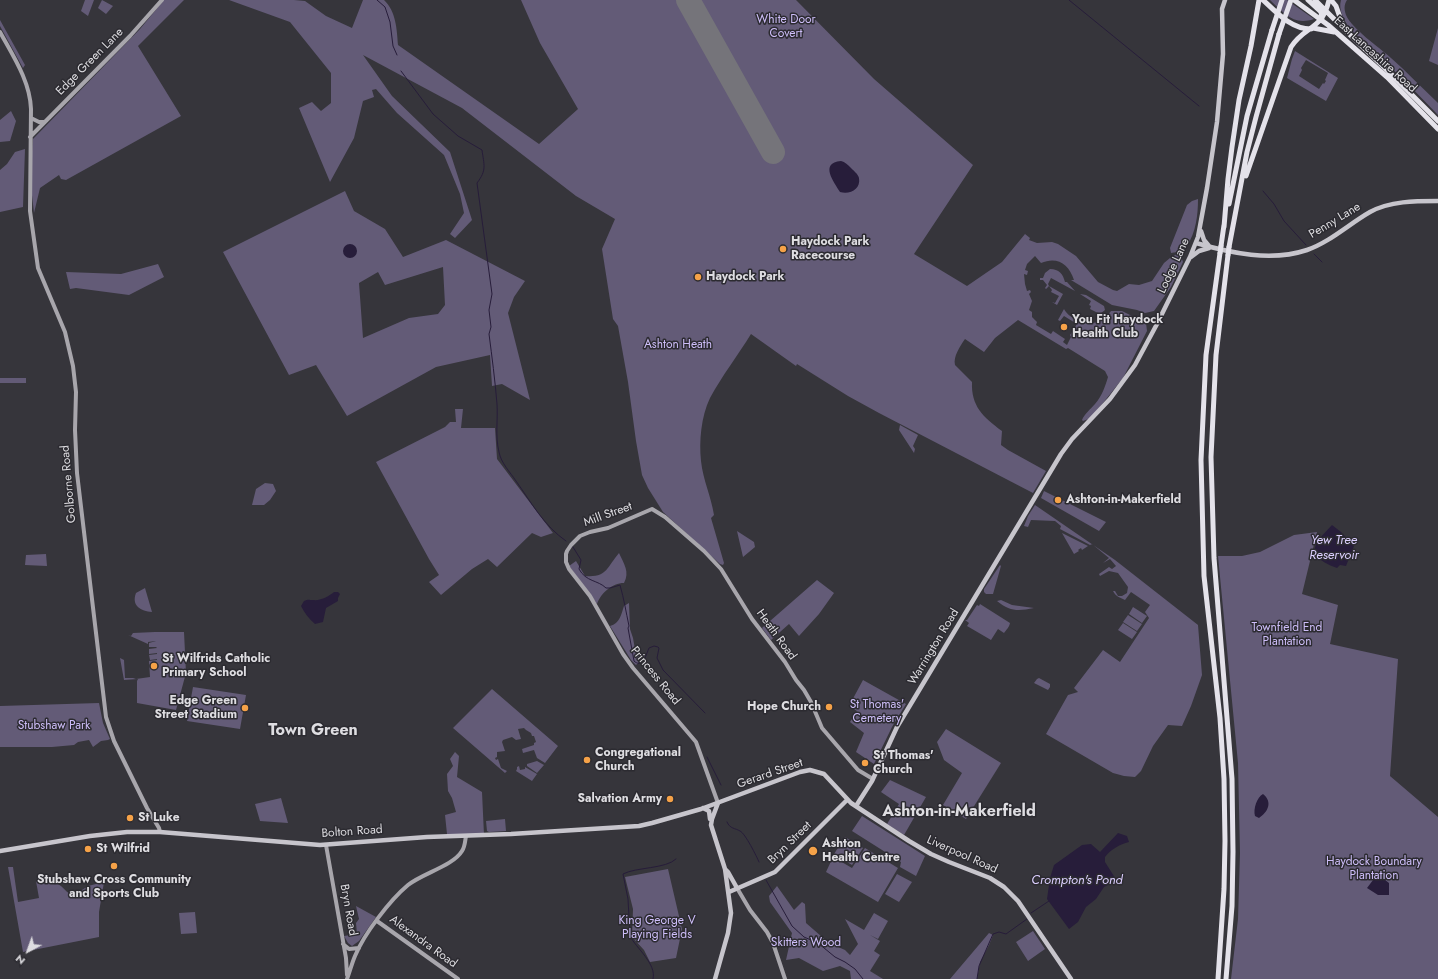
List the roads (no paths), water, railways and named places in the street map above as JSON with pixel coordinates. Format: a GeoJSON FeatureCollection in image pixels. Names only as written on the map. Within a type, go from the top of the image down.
{"type":"FeatureCollection","features":[{"type":"Feature","properties":{"kind":"highway"},"geometry":{"type":"LineString","coordinates":[[1224,228],[1232,147],[1259,0]]}},
{"type":"Feature","properties":{"kind":"highway"},"geometry":{"type":"LineString","coordinates":[[1263,0],[1291,24],[1302,28],[1326,29],[1337,33]]}},
{"type":"Feature","properties":{"kind":"highway"},"geometry":{"type":"LineString","coordinates":[[1218,979],[1224,889],[1224,779],[1220,718],[1204,576],[1201,460],[1206,355],[1224,228],[1248,116],[1282,0]]}},
{"type":"Feature","properties":{"kind":"highway"},"geometry":{"type":"LineString","coordinates":[[1226,979],[1232,883],[1232,779],[1214,558],[1211,457],[1216,355],[1229,247],[1247,152],[1291,0]]}},
{"type":"Feature","properties":{"kind":"highway","name":"East Lancashire Road"},"geometry":{"type":"LineString","coordinates":[[1296,0],[1337,33],[1387,77],[1438,129]]}},
{"type":"Feature","properties":{"kind":"highway"},"geometry":{"type":"LineString","coordinates":[[1308,0],[1320,12],[1322,16],[1321,20]]}},
{"type":"Feature","properties":{"kind":"highway","name":"East Lancashire Road"},"geometry":{"type":"LineString","coordinates":[[1315,0],[1438,121]]}},
{"type":"Feature","properties":{"kind":"highway"},"geometry":{"type":"LineString","coordinates":[[1240,192],[1291,47],[1299,37],[1321,20],[1327,11],[1330,0],[1336,3],[1340,21],[1346,31]]}},
{"type":"Feature","properties":{"kind":"main road","name":"Edge Green Lane"},"geometry":{"type":"LineString","coordinates":[[30,136],[130,36],[162,0]]}},
{"type":"Feature","properties":{"kind":"main road","name":"Lodge Lane"},"geometry":{"type":"LineString","coordinates":[[1034,499],[1068,444],[1110,399],[1135,365],[1157,324],[1196,243],[1200,229],[1217,122],[1222,54],[1222,9],[1224,0]]}},
{"type":"Feature","properties":{"kind":"main road","name":"Golborne Road"},"geometry":{"type":"LineString","coordinates":[[0,32],[14,56],[29,91],[31,103],[30,211],[38,268],[65,332],[75,378],[77,473],[106,717],[114,741],[160,832]]}},
{"type":"Feature","properties":{"kind":"main road"},"geometry":{"type":"LineString","coordinates":[[31,118],[39,122],[44,122]]}},
{"type":"Feature","properties":{"kind":"main road","name":"Penny Lane"},"geometry":{"type":"LineString","coordinates":[[1196,243],[1213,248],[1260,256],[1292,254],[1307,250],[1323,242],[1370,212],[1384,206],[1405,202],[1438,201]]}},
{"type":"Feature","properties":{"kind":"main road"},"geometry":{"type":"LineString","coordinates":[[1200,229],[1205,242],[1213,248]]}},
{"type":"Feature","properties":{"kind":"main road"},"geometry":{"type":"LineString","coordinates":[[1190,257],[1199,251],[1213,248]]}},
{"type":"Feature","properties":{"kind":"main road","name":"Warrington Road"},"geometry":{"type":"LineString","coordinates":[[856,806],[873,779],[897,727],[1034,499]]}},
{"type":"Feature","properties":{"kind":"main road","name":"Mill Street"},"geometry":{"type":"LineString","coordinates":[[568,566],[566,558],[567,551],[571,544],[580,536],[608,528],[648,510],[655,510]]}},
{"type":"Feature","properties":{"kind":"main road","name":"Heath Road"},"geometry":{"type":"LineString","coordinates":[[655,510],[704,551],[721,569],[752,619],[785,662],[804,690],[822,728],[858,770],[873,779]]}},
{"type":"Feature","properties":{"kind":"main road","name":"Princess Road"},"geometry":{"type":"LineString","coordinates":[[568,566],[590,596],[623,654],[633,668],[696,742],[718,802]]}},
{"type":"Feature","properties":{"kind":"main road","name":"Gerard Street"},"geometry":{"type":"LineString","coordinates":[[704,808],[800,772],[810,770],[824,774],[848,800],[856,806]]}},
{"type":"Feature","properties":{"kind":"main road","name":"Bryn Street"},"geometry":{"type":"LineString","coordinates":[[729,892],[771,874],[780,868],[848,800]]}},
{"type":"Feature","properties":{"kind":"main road"},"geometry":{"type":"LineString","coordinates":[[711,825],[718,802]]}},
{"type":"Feature","properties":{"kind":"main road","name":"Liverpool Road"},"geometry":{"type":"LineString","coordinates":[[856,806],[920,847],[949,862],[984,874],[1004,887],[1018,901],[1071,979]]}},
{"type":"Feature","properties":{"kind":"main road"},"geometry":{"type":"LineString","coordinates":[[704,808],[709,811],[711,825],[725,869],[731,913],[730,923],[715,979]]}},
{"type":"Feature","properties":{"kind":"main road","name":"Bolton Road"},"geometry":{"type":"LineString","coordinates":[[0,851],[112,833],[160,832],[326,845],[427,837],[639,826],[704,808]]}},
{"type":"Feature","properties":{"kind":"main road","name":"Golborne Road"},"geometry":{"type":"LineString","coordinates":[[156,824],[169,833]]}},
{"type":"Feature","properties":{"kind":"main road"},"geometry":{"type":"LineString","coordinates":[[347,979],[359,948],[376,921],[408,885],[455,860],[464,847],[466,836]]}},
{"type":"Feature","properties":{"kind":"main road","name":"Bryn Road"},"geometry":{"type":"LineString","coordinates":[[326,845],[347,966],[347,979]]}},
{"type":"Feature","properties":{"kind":"main road"},"geometry":{"type":"LineString","coordinates":[[725,869],[750,910],[767,932],[773,943],[785,979]]}},
{"type":"Feature","properties":{"kind":"main road","name":"Alexandra Road"},"geometry":{"type":"LineString","coordinates":[[376,921],[458,979]]}},
{"type":"Feature","properties":{"kind":"main road"},"geometry":{"type":"LineString","coordinates":[[343,944],[349,949],[359,948]]}},
{"type":"Feature","properties":{"kind":"water"},"geometry":{"type":"Polygon","coordinates":[[[841,161],[849,166],[859,178],[857,188],[851,192],[840,192],[830,174],[829,169],[831,165],[834,162],[841,161]]]}},
{"type":"Feature","properties":{"kind":"water"},"geometry":{"type":"Polygon","coordinates":[[[347,244],[353,244],[357,248],[357,254],[353,258],[347,258],[343,254],[343,248],[347,244]]]}},
{"type":"Feature","properties":{"kind":"water","name":"Yew Tree Reservoir"},"geometry":{"type":"Polygon","coordinates":[[[1332,525],[1354,546],[1346,566],[1340,565],[1337,568],[1324,562],[1313,554],[1317,541],[1332,525]]]}},
{"type":"Feature","properties":{"kind":"water"},"geometry":{"type":"Polygon","coordinates":[[[334,592],[338,592],[340,594],[338,601],[326,608],[323,622],[315,624],[301,606],[305,600],[322,599],[334,592]]]}},
{"type":"Feature","properties":{"kind":"water"},"geometry":{"type":"Polygon","coordinates":[[[1263,794],[1268,800],[1269,804],[1265,813],[1259,818],[1255,816],[1255,807],[1257,800],[1263,794]]]}},
{"type":"Feature","properties":{"kind":"water","name":"Crompton's Pond"},"geometry":{"type":"Polygon","coordinates":[[[1118,833],[1127,836],[1129,842],[1122,844],[1105,857],[1105,862],[1117,881],[1104,887],[1096,899],[1086,907],[1078,922],[1069,929],[1047,899],[1050,878],[1054,865],[1082,845],[1091,844],[1100,852],[1118,833]]]}},
{"type":"Feature","properties":{"kind":"water"},"geometry":{"type":"Polygon","coordinates":[[[1376,876],[1380,876],[1389,883],[1389,895],[1378,895],[1367,888],[1376,876]]]}},
{"type":"Feature","properties":{"kind":"waterway"},"geometry":{"type":"LineString","coordinates":[[377,0],[385,7],[390,22],[393,46],[397,55]]}},
{"type":"Feature","properties":{"kind":"waterway"},"geometry":{"type":"LineString","coordinates":[[1069,0],[1199,106]]}},
{"type":"Feature","properties":{"kind":"waterway"},"geometry":{"type":"LineString","coordinates":[[401,71],[433,114],[458,136],[482,150],[484,171],[477,183],[492,294],[489,310],[491,327],[489,334],[497,404],[497,434],[499,452],[504,464],[544,521],[566,541]]}},
{"type":"Feature","properties":{"kind":"waterway"},"geometry":{"type":"LineString","coordinates":[[1263,191],[1274,204],[1284,221],[1306,245]]}},
{"type":"Feature","properties":{"kind":"waterway"},"geometry":{"type":"LineString","coordinates":[[1314,254],[1322,262]]}},
{"type":"Feature","properties":{"kind":"waterway"},"geometry":{"type":"LineString","coordinates":[[573,547],[581,560],[579,569],[585,576],[606,588],[620,585],[629,626],[628,628],[634,661],[636,663],[645,662],[649,648],[654,646],[658,647],[657,658],[663,670],[705,713]]}},
{"type":"Feature","properties":{"kind":"waterway"},"geometry":{"type":"LineString","coordinates":[[707,757],[721,785]]}},
{"type":"Feature","properties":{"kind":"waterway"},"geometry":{"type":"LineString","coordinates":[[727,822],[731,827],[740,831],[745,836],[759,862]]}},
{"type":"Feature","properties":{"kind":"waterway"},"geometry":{"type":"LineString","coordinates":[[653,979],[652,968],[649,962],[630,936],[628,899],[623,874],[635,870],[665,865],[676,859]]}},
{"type":"Feature","properties":{"kind":"waterway"},"geometry":{"type":"LineString","coordinates":[[766,880],[792,926],[804,937],[818,943],[835,957],[855,969],[863,979]]}},
{"type":"Feature","properties":{"kind":"waterway"},"geometry":{"type":"LineString","coordinates":[[1031,913],[1049,901]]}},
{"type":"Feature","properties":{"kind":"waterway"},"geometry":{"type":"LineString","coordinates":[[977,979],[979,966],[993,934],[999,932],[1006,934],[1027,919]]}},
{"type":"Feature","properties":{"kind":"place","name":"Haydock Park Racecourse"},"geometry":{"type":"Point","coordinates":[783,249]}},
{"type":"Feature","properties":{"kind":"place","name":"Haydock Park"},"geometry":{"type":"Point","coordinates":[698,277]}},
{"type":"Feature","properties":{"kind":"place","name":"You Fit Haydock Health Club"},"geometry":{"type":"Point","coordinates":[1064,327]}},
{"type":"Feature","properties":{"kind":"place","name":"Ashton-in-Makerfield"},"geometry":{"type":"Point","coordinates":[1058,500]}},
{"type":"Feature","properties":{"kind":"place","name":"St Wilfrids Catholic Primary School"},"geometry":{"type":"Point","coordinates":[154,666]}},
{"type":"Feature","properties":{"kind":"place","name":"Hope Church"},"geometry":{"type":"Point","coordinates":[829,707]}},
{"type":"Feature","properties":{"kind":"place","name":"Edge Green Street Stadium"},"geometry":{"type":"Point","coordinates":[245,708]}},
{"type":"Feature","properties":{"kind":"place","name":"Congregational Church"},"geometry":{"type":"Point","coordinates":[587,760]}},
{"type":"Feature","properties":{"kind":"place","name":"St Thomas' Church"},"geometry":{"type":"Point","coordinates":[865,763]}},
{"type":"Feature","properties":{"kind":"place","name":"Salvation Army"},"geometry":{"type":"Point","coordinates":[670,799]}},
{"type":"Feature","properties":{"kind":"place","name":"St Luke"},"geometry":{"type":"Point","coordinates":[130,818]}},
{"type":"Feature","properties":{"kind":"place","name":"St Wilfrid"},"geometry":{"type":"Point","coordinates":[88,849]}},
{"type":"Feature","properties":{"kind":"place","name":"Ashton Health Centre"},"geometry":{"type":"Point","coordinates":[813,851]}},
{"type":"Feature","properties":{"kind":"place","name":"Stubshaw Cross Community and Sports Club"},"geometry":{"type":"Point","coordinates":[114,866]}},
{"type":"Feature","properties":{"kind":"district","name":"Town Green"},"geometry":{"type":"Point","coordinates":[313,731]}},
{"type":"Feature","properties":{"kind":"district","name":"Ashton-in-Makerfield"},"geometry":{"type":"Point","coordinates":[959,812]}},
{"type":"Feature","properties":{"kind":"park label","name":"White Door Covert"},"geometry":{"type":"Point","coordinates":[786,27]}},
{"type":"Feature","properties":{"kind":"park label","name":"Ashton Heath"},"geometry":{"type":"Point","coordinates":[678,345]}},
{"type":"Feature","properties":{"kind":"park label","name":"Townfield End Plantation"},"geometry":{"type":"Point","coordinates":[1287,635]}},
{"type":"Feature","properties":{"kind":"park label","name":"St Thomas' Cemetery"},"geometry":{"type":"Point","coordinates":[877,712]}},
{"type":"Feature","properties":{"kind":"park label","name":"Stubshaw Park"},"geometry":{"type":"Point","coordinates":[54,726]}},
{"type":"Feature","properties":{"kind":"park label","name":"Haydock Boundary Plantation"},"geometry":{"type":"Point","coordinates":[1374,869]}},
{"type":"Feature","properties":{"kind":"park label","name":"King George V Playing Fields"},"geometry":{"type":"Point","coordinates":[657,928]}},
{"type":"Feature","properties":{"kind":"park label","name":"Skitters Wood"},"geometry":{"type":"Point","coordinates":[806,943]}}]}
